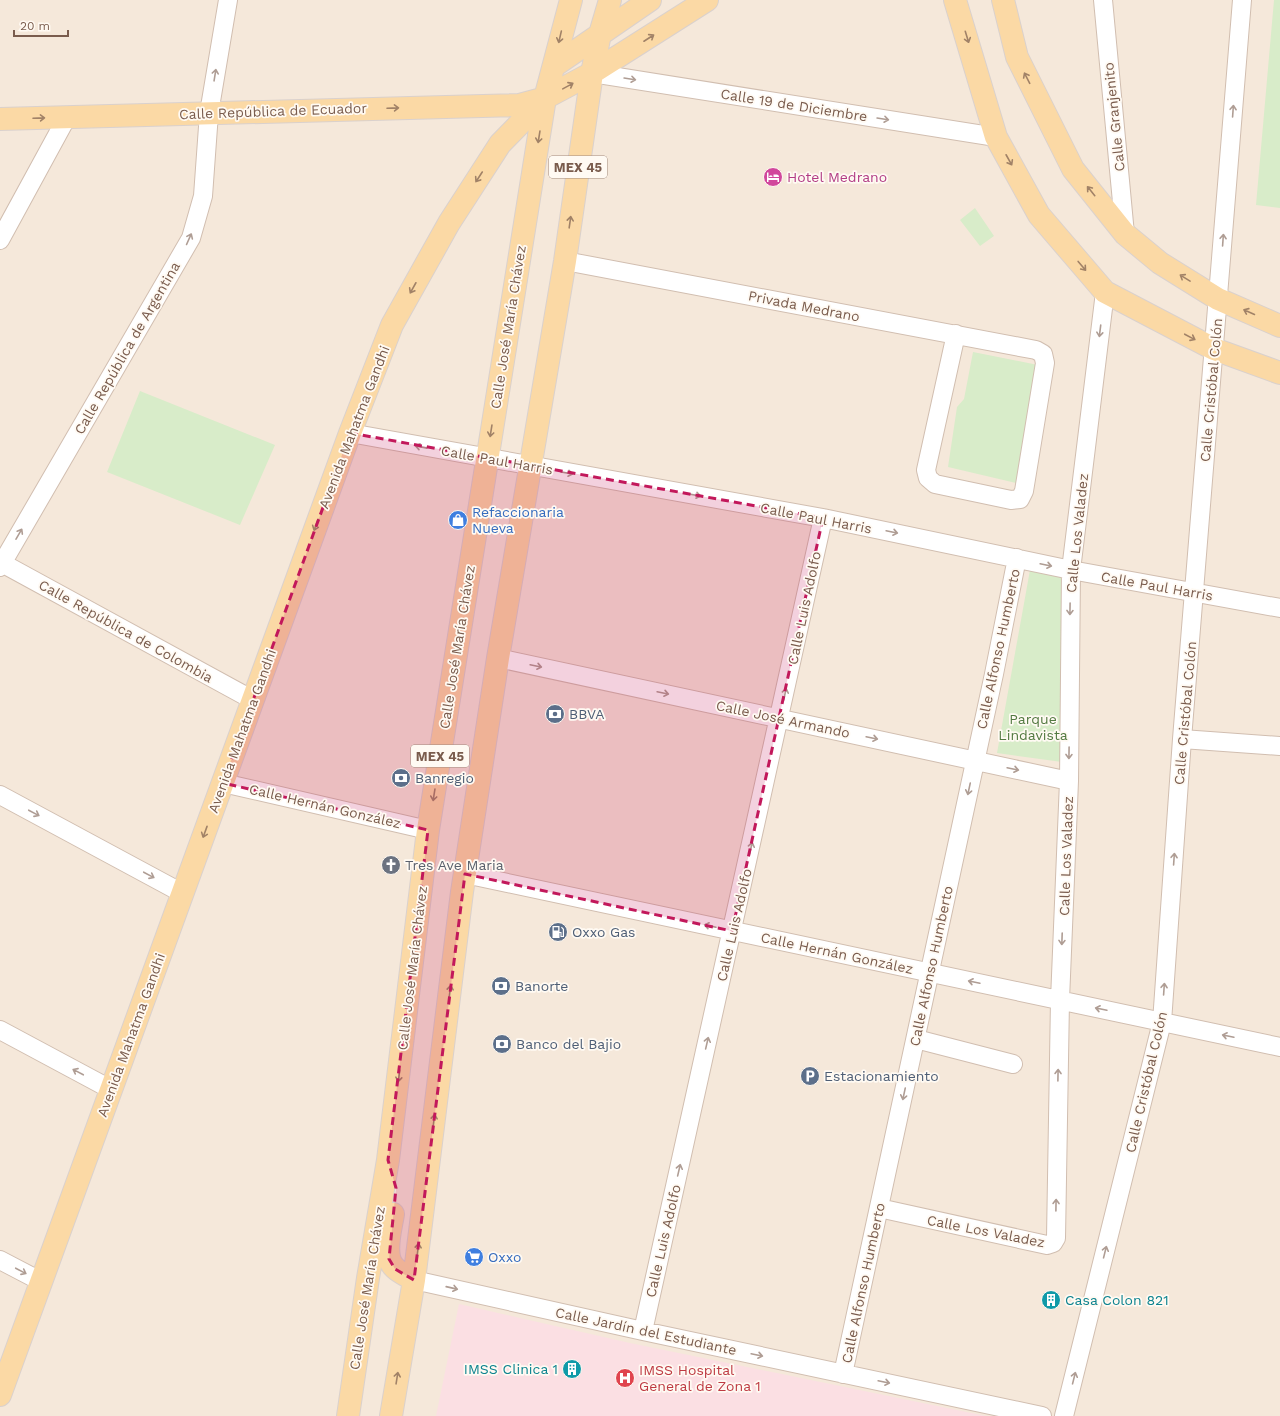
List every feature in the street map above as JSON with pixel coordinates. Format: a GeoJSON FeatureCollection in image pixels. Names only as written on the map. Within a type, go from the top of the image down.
{"type":"FeatureCollection","features":[{"type":"Feature","properties":{"kind":"main road","name":"Calle José María Chávez"},"geometry":{"type":"LineString","coordinates":[[348,1416],[368,1278],[388,1160],[428,830],[545,98],[570,0]]}},
{"type":"Feature","properties":{"kind":"main road","name":"MEX 45"},"geometry":{"type":"LineString","coordinates":[[391,1416],[414,1280],[465,874],[498,658],[564,261],[592,73],[600,34],[610,0]]}},
{"type":"Feature","properties":{"kind":"main road"},"geometry":{"type":"LineString","coordinates":[[554,66],[650,0]]}},
{"type":"Feature","properties":{"kind":"main road"},"geometry":{"type":"LineString","coordinates":[[545,98],[592,73],[707,0]]}},
{"type":"Feature","properties":{"kind":"main road"},"geometry":{"type":"LineString","coordinates":[[955,0],[996,137],[1039,215],[1105,292],[1214,349],[1280,373]]}},
{"type":"Feature","properties":{"kind":"main road"},"geometry":{"type":"LineString","coordinates":[[1003,0],[1017,57],[1073,169],[1125,234],[1160,263],[1218,299],[1280,326]]}},
{"type":"Feature","properties":{"kind":"main road","name":"Calle República de Ecuador"},"geometry":{"type":"LineString","coordinates":[[0,119],[519,105],[545,98]]}},
{"type":"Feature","properties":{"kind":"main road","name":"Avenida Mahatma Gandhi"},"geometry":{"type":"LineString","coordinates":[[0,1395],[350,433],[392,325],[449,223],[500,144],[545,98]]}},
{"type":"Feature","properties":{"kind":"main road"},"geometry":{"type":"LineString","coordinates":[[388,1160],[394,1175],[396,1188],[388,1251],[389,1259],[395,1269],[414,1280]]}},
{"type":"Feature","properties":{"kind":"street","name":"Calle República de Argentina"},"geometry":{"type":"LineString","coordinates":[[1,564],[191,238],[203,196],[209,113],[228,0]]}},
{"type":"Feature","properties":{"kind":"street","name":"Calle Granjenito"},"geometry":{"type":"LineString","coordinates":[[1103,0],[1125,234]]}},
{"type":"Feature","properties":{"kind":"street","name":"Calle Cristóbal Colón"},"geometry":{"type":"LineString","coordinates":[[1064,1416],[1162,1022],[1182,739],[1242,0]]}},
{"type":"Feature","properties":{"kind":"street","name":"Calle 19 de Diciembre"},"geometry":{"type":"LineString","coordinates":[[592,73],[996,137]]}},
{"type":"Feature","properties":{"kind":"street"},"geometry":{"type":"LineString","coordinates":[[0,240],[67,117]]}},
{"type":"Feature","properties":{"kind":"street","name":"Privada Medrano"},"geometry":{"type":"LineString","coordinates":[[564,261],[956,334],[1036,350],[1043,354],[1045,363],[1026,483],[1020,499],[1011,500],[935,484],[928,478],[926,470],[956,334]]}},
{"type":"Feature","properties":{"kind":"street","name":"Calle Los Valadez"},"geometry":{"type":"LineString","coordinates":[[879,1208],[1047,1244],[1053,1244],[1056,1238],[1060,1000],[1069,781],[1071,570],[1105,292]]}},
{"type":"Feature","properties":{"kind":"street","name":"Calle Paul Harris"},"geometry":{"type":"LineString","coordinates":[[350,433],[487,459],[823,518],[1071,570],[1280,608]]}},
{"type":"Feature","properties":{"kind":"street","name":"Calle Luis Adolfo"},"geometry":{"type":"LineString","coordinates":[[643,1331],[780,718],[823,518]]}},
{"type":"Feature","properties":{"kind":"street","name":"Calle Alfonso Humberto"},"geometry":{"type":"LineString","coordinates":[[843,1374],[916,1039],[1017,558]]}},
{"type":"Feature","properties":{"kind":"street","name":"Calle República de Colombia"},"geometry":{"type":"LineString","coordinates":[[1,564],[253,700]]}},
{"type":"Feature","properties":{"kind":"street","name":"Calle José Armando"},"geometry":{"type":"LineString","coordinates":[[498,658],[1069,781]]}},
{"type":"Feature","properties":{"kind":"street"},"geometry":{"type":"LineString","coordinates":[[1182,739],[1280,746]]}},
{"type":"Feature","properties":{"kind":"street","name":"Calle Hernán González"},"geometry":{"type":"LineString","coordinates":[[223,783],[428,830]]}},
{"type":"Feature","properties":{"kind":"street"},"geometry":{"type":"LineString","coordinates":[[0,795],[182,893]]}},
{"type":"Feature","properties":{"kind":"street","name":"Calle Hernán González"},"geometry":{"type":"LineString","coordinates":[[465,874],[1280,1047]]}},
{"type":"Feature","properties":{"kind":"street"},"geometry":{"type":"LineString","coordinates":[[0,1030],[112,1090]]}},
{"type":"Feature","properties":{"kind":"street"},"geometry":{"type":"LineString","coordinates":[[1249,1041],[1280,1037]]}},
{"type":"Feature","properties":{"kind":"street"},"geometry":{"type":"LineString","coordinates":[[916,1039],[1013,1064]]}},
{"type":"Feature","properties":{"kind":"street"},"geometry":{"type":"LineString","coordinates":[[0,1260],[42,1282]]}},
{"type":"Feature","properties":{"kind":"street","name":"Calle Jardín del Estudiante"},"geometry":{"type":"LineString","coordinates":[[414,1280],[643,1331],[1042,1416]]}},
{"type":"Feature","properties":{"kind":"highlighted area"},"geometry":{"type":"Polygon","coordinates":[[[350,433],[823,518],[732,931],[465,874],[414,1280],[395,1269],[389,1259],[396,1188],[388,1160],[428,830],[223,783],[350,433]]]}},
{"type":"Feature","properties":{"kind":"shaded area"},"geometry":{"type":"Polygon","coordinates":[[[0,0],[1280,0],[1280,1416],[0,1416],[0,0]]]}},
{"type":"Feature","properties":{"kind":"shaded area","name":"IMSS Hospital General de Zona 1"},"geometry":{"type":"Polygon","coordinates":[[[459,1304],[630,1343],[986,1416],[436,1416],[459,1304]]]}},
{"type":"Feature","properties":{"kind":"green space"},"geometry":{"type":"Polygon","coordinates":[[[1274,0],[1280,0],[1280,208],[1256,205],[1274,0]]]}},
{"type":"Feature","properties":{"kind":"green space"},"geometry":{"type":"Polygon","coordinates":[[[975,208],[994,236],[980,246],[960,220],[975,208]]]}},
{"type":"Feature","properties":{"kind":"green space"},"geometry":{"type":"Polygon","coordinates":[[[973,352],[1038,365],[1016,483],[948,467],[957,407],[964,399],[973,352]]]}},
{"type":"Feature","properties":{"kind":"green space"},"geometry":{"type":"Polygon","coordinates":[[[140,391],[275,445],[240,525],[107,472],[140,391]]]}},
{"type":"Feature","properties":{"kind":"green space","name":"Parque Lindavista"},"geometry":{"type":"Polygon","coordinates":[[[1030,570],[1067,575],[1062,762],[997,753],[1030,570]]]}},
{"type":"Feature","properties":{"kind":"place","name":"Hotel Medrano"},"geometry":{"type":"Point","coordinates":[773,177]}},
{"type":"Feature","properties":{"kind":"place","name":"Refaccionaria Nueva"},"geometry":{"type":"Point","coordinates":[458,520]}},
{"type":"Feature","properties":{"kind":"place","name":"BBVA"},"geometry":{"type":"Point","coordinates":[555,714]}},
{"type":"Feature","properties":{"kind":"place","name":"Banregio"},"geometry":{"type":"Point","coordinates":[401,778]}},
{"type":"Feature","properties":{"kind":"place","name":"Tres Ave Maria"},"geometry":{"type":"Point","coordinates":[391,865]}},
{"type":"Feature","properties":{"kind":"place","name":"Oxxo Gas"},"geometry":{"type":"Point","coordinates":[558,932]}},
{"type":"Feature","properties":{"kind":"place","name":"Banorte"},"geometry":{"type":"Point","coordinates":[501,986]}},
{"type":"Feature","properties":{"kind":"place","name":"Banco del Bajio"},"geometry":{"type":"Point","coordinates":[502,1044]}},
{"type":"Feature","properties":{"kind":"place","name":"Estacionamiento"},"geometry":{"type":"Point","coordinates":[810,1076]}},
{"type":"Feature","properties":{"kind":"place","name":"Oxxo"},"geometry":{"type":"Point","coordinates":[474,1257]}},
{"type":"Feature","properties":{"kind":"place","name":"Casa Colon 821"},"geometry":{"type":"Point","coordinates":[1051,1300]}},
{"type":"Feature","properties":{"kind":"place","name":"IMSS Clinica 1"},"geometry":{"type":"Point","coordinates":[572,1369]}},
{"type":"Feature","properties":{"kind":"place","name":"IMSS Hospital General de Zona 1"},"geometry":{"type":"Point","coordinates":[625,1378]}}]}
